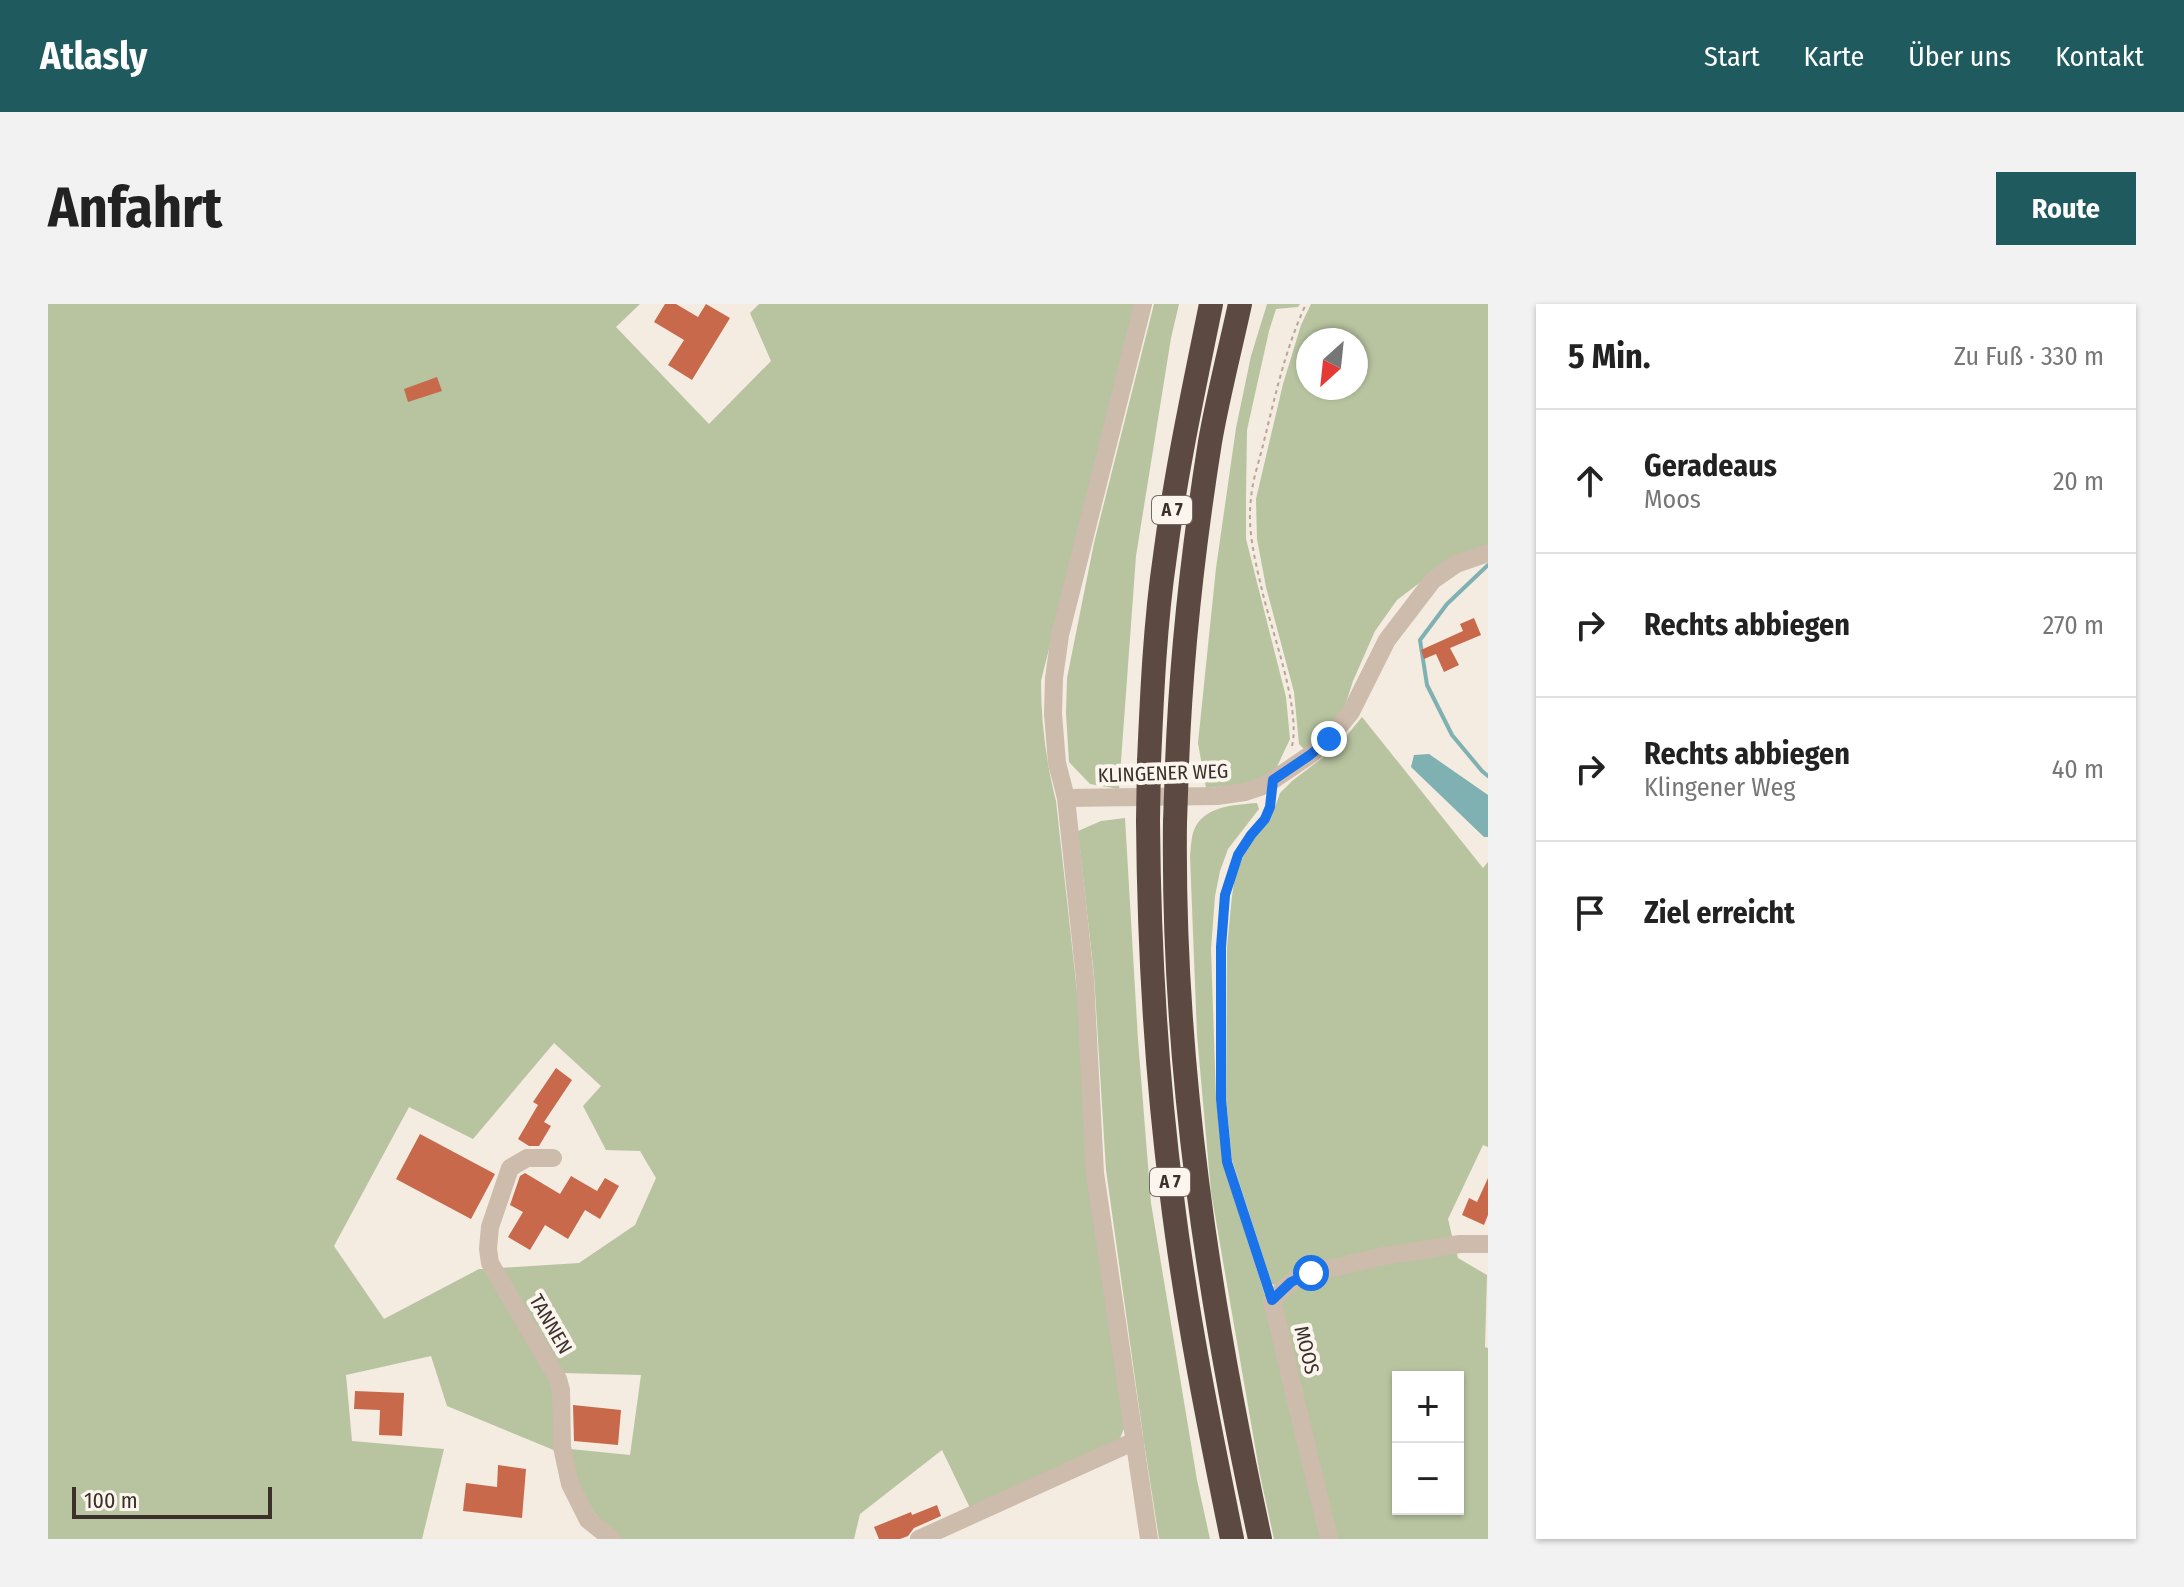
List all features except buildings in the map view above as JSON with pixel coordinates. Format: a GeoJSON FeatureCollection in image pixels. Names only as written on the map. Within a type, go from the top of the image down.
{"type":"FeatureCollection","features":[{"type":"Feature","properties":{"kind":"highway","name":"A 7"},"geometry":{"type":"LineString","coordinates":[[1211,304],[1184,433],[1164,558],[1149,762],[1149,899],[1156,1037],[1172,1198],[1194,1339],[1232,1539]]}},
{"type":"Feature","properties":{"kind":"highway","name":"A 7"},"geometry":{"type":"LineString","coordinates":[[1240,304],[1211,439],[1192,567],[1179,691],[1175,822],[1176,955],[1186,1100],[1198,1196],[1220,1334],[1260,1539]]}},
{"type":"Feature","properties":{"kind":"highway","name":"A 7"},"geometry":{"type":"LineString","coordinates":[[1229,353],[1245,326],[1251,304]]}},
{"type":"Feature","properties":{"kind":"street"},"geometry":{"type":"LineString","coordinates":[[1143,304],[1060,635],[1053,714],[1057,763],[1066,798],[1085,979],[1095,1173],[1149,1539]]}},
{"type":"Feature","properties":{"kind":"street","name":"KLINGENER WEG"},"geometry":{"type":"LineString","coordinates":[[1066,798],[1217,796],[1260,787],[1329,739],[1351,712],[1387,640],[1433,580],[1456,564],[1488,553]]}},
{"type":"Feature","properties":{"kind":"street","name":"TANNEN"},"geometry":{"type":"LineString","coordinates":[[553,1158],[527,1158],[510,1168],[490,1227],[490,1263],[558,1379],[562,1447],[570,1484],[588,1520],[612,1539]]}},
{"type":"Feature","properties":{"kind":"street"},"geometry":{"type":"LineString","coordinates":[[1272,1300],[1291,1282],[1311,1273],[1384,1256],[1460,1244],[1488,1244]]}},
{"type":"Feature","properties":{"kind":"street","name":"MOOS"},"geometry":{"type":"LineString","coordinates":[[1272,1300],[1329,1539]]}},
{"type":"Feature","properties":{"kind":"street"},"geometry":{"type":"LineString","coordinates":[[919,1539],[1135,1441]]}},
{"type":"Feature","properties":{"kind":"path"},"geometry":{"type":"LineString","coordinates":[[1272,1300],[1227,1162],[1221,1099],[1221,947],[1225,895],[1238,855],[1265,819],[1295,737],[1290,695],[1252,541],[1251,499],[1278,383],[1306,304]]}},
{"type":"Feature","properties":{"kind":"green space"},"geometry":{"type":"Polygon","coordinates":[[[48,304],[640,304],[616,327],[709,424],[771,361],[750,313],[759,304],[1135,304],[1041,681],[1045,741],[1056,801],[1125,1426],[1119,1441],[970,1508],[942,1450],[860,1514],[854,1539],[621,1539],[595,1514],[575,1479],[570,1449],[630,1455],[641,1375],[562,1373],[499,1268],[579,1263],[635,1225],[656,1178],[640,1151],[606,1150],[583,1106],[601,1086],[554,1043],[473,1139],[409,1107],[334,1246],[384,1319],[479,1269],[485,1269],[554,1390],[556,1451],[447,1406],[431,1356],[346,1375],[352,1441],[444,1449],[422,1539],[48,1539],[48,304]]]}},
{"type":"Feature","properties":{"kind":"green space"},"geometry":{"type":"Polygon","coordinates":[[[1154,304],[1179,304],[1136,556],[1119,789],[1090,784],[1069,762],[1067,678],[1094,543],[1154,304]]]}},
{"type":"Feature","properties":{"kind":"green space"},"geometry":{"type":"Polygon","coordinates":[[[1267,304],[1300,304],[1298,307],[1276,309],[1269,331],[1247,430],[1246,539],[1286,697],[1290,739],[1274,773],[1248,784],[1206,788],[1198,743],[1216,568],[1236,428],[1251,356],[1267,304]]]}},
{"type":"Feature","properties":{"kind":"green space"},"geometry":{"type":"Polygon","coordinates":[[[1311,304],[1488,304],[1488,546],[1430,575],[1397,600],[1375,631],[1344,709],[1326,736],[1304,749],[1299,744],[1294,692],[1266,587],[1257,539],[1256,499],[1296,341],[1296,400],[1368,400],[1368,328],[1300,328],[1311,304]]]}},
{"type":"Feature","properties":{"kind":"green space"},"geometry":{"type":"Polygon","coordinates":[[[1362,717],[1483,868],[1488,862],[1488,1147],[1483,1145],[1448,1219],[1453,1240],[1279,1286],[1272,1284],[1232,1160],[1226,1097],[1227,947],[1232,896],[1235,876],[1243,857],[1254,838],[1270,821],[1280,793],[1338,746],[1362,717]]]}},
{"type":"Feature","properties":{"kind":"green space"},"geometry":{"type":"Polygon","coordinates":[[[1257,803],[1259,809],[1228,849],[1215,896],[1211,949],[1216,1098],[1223,1163],[1267,1302],[1324,1539],[1274,1539],[1211,1192],[1197,1035],[1191,843],[1199,822],[1212,811],[1257,803]]]}},
{"type":"Feature","properties":{"kind":"green space"},"geometry":{"type":"Polygon","coordinates":[[[1125,818],[1151,1203],[1197,1480],[1210,1539],[1159,1539],[1106,1170],[1094,975],[1078,831],[1101,821],[1125,818]]]}},
{"type":"Feature","properties":{"kind":"green space"},"geometry":{"type":"Polygon","coordinates":[[[1456,1250],[1458,1258],[1487,1275],[1488,1539],[1333,1539],[1279,1308],[1283,1296],[1312,1277],[1456,1250]]]}},
{"type":"Feature","properties":{"kind":"water"},"geometry":{"type":"Polygon","coordinates":[[[1429,754],[1488,795],[1488,837],[1484,837],[1411,767],[1414,755],[1429,754]]]}},
{"type":"Feature","properties":{"kind":"waterway"},"geometry":{"type":"LineString","coordinates":[[1488,565],[1447,604],[1420,640],[1427,685],[1452,735],[1488,776]]}},
{"type":"Feature","properties":{"kind":"route"},"geometry":{"type":"LineString","coordinates":[[1311,1273],[1291,1282],[1272,1300],[1227,1162],[1221,1099],[1221,947],[1225,895],[1230,875],[1238,855],[1265,819],[1270,807],[1273,780],[1329,739]]}}]}
